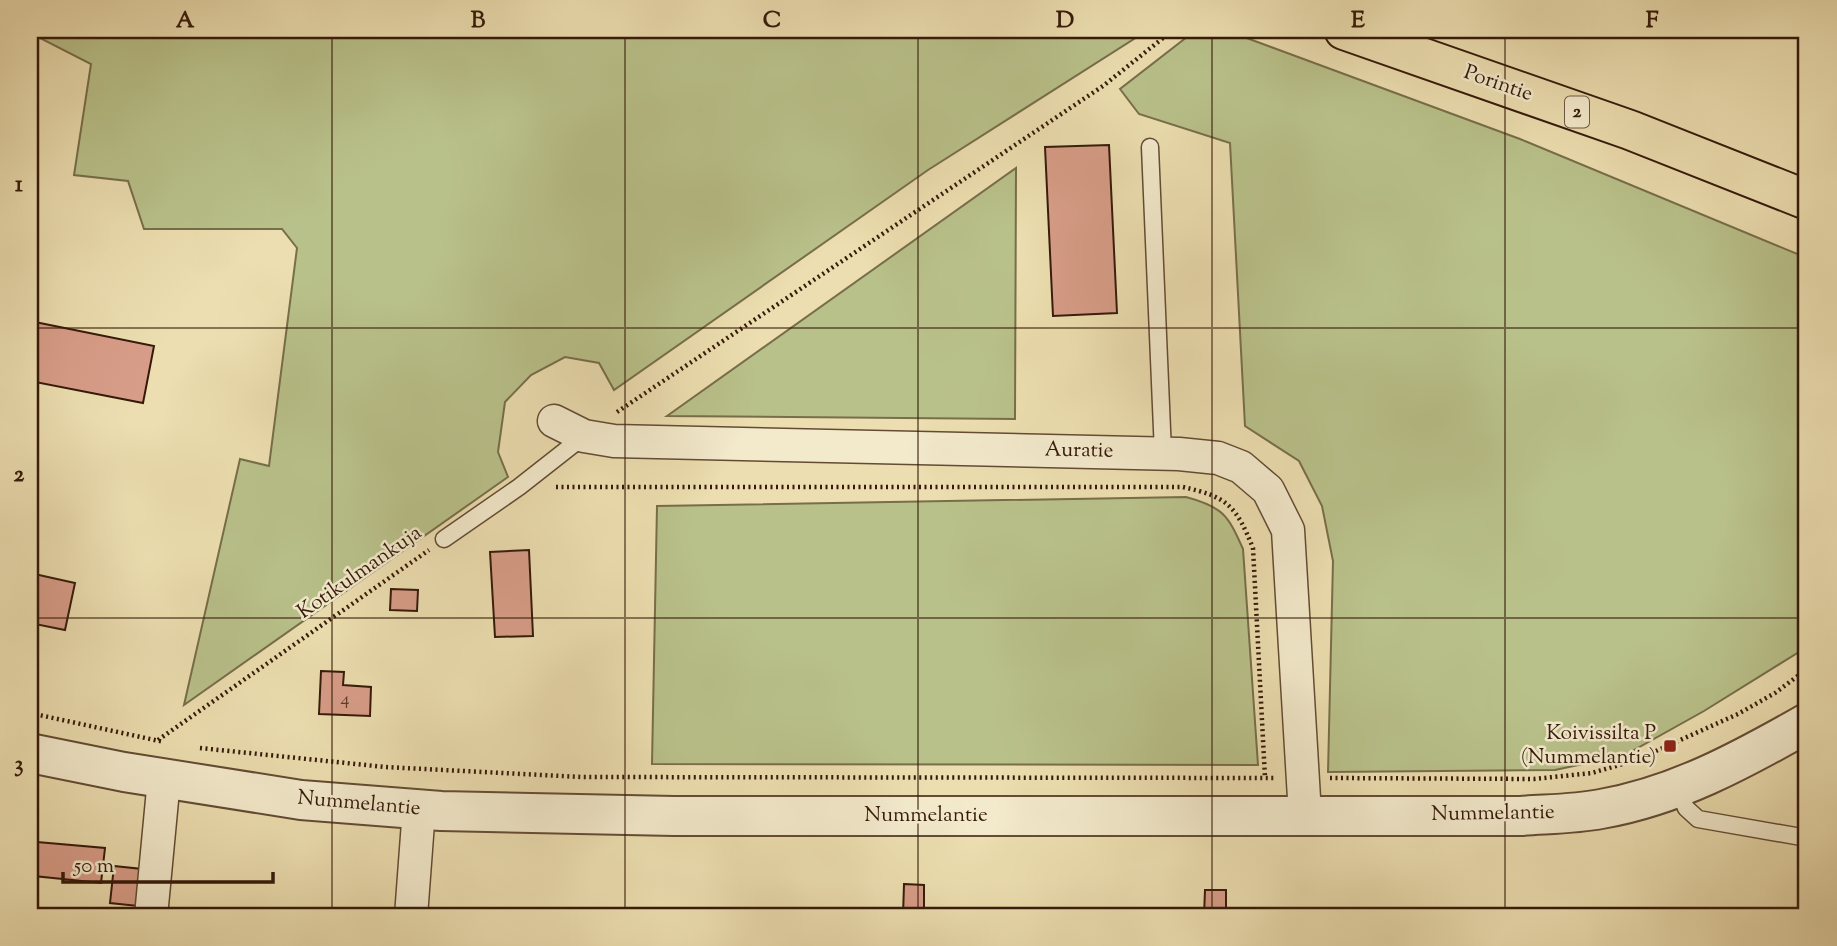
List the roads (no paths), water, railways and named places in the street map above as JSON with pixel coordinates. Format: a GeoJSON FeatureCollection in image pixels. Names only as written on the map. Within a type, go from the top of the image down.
{"type":"FeatureCollection","features":[{"type":"Feature","properties":{"kind":"highway","name":"Porintie"},"geometry":{"type":"LineString","coordinates":[[1344,30],[1630,130],[1807,200]]}},
{"type":"Feature","properties":{"kind":"street","name":"Auratie"},"geometry":{"type":"LineString","coordinates":[[554,421],[584,436],[614,441],[1163,453],[1218,458],[1241,467],[1268,491],[1288,530],[1304,797]]}},
{"type":"Feature","properties":{"kind":"street","name":"Nummelantie"},"geometry":{"type":"LineString","coordinates":[[30,754],[168,761],[301,800],[419,809],[674,816],[1304,797],[1521,816],[1600,810],[1678,789],[1752,754],[1807,723]]}},
{"type":"Feature","properties":{"kind":"street"},"geometry":{"type":"LineString","coordinates":[[150,916],[168,761]]}},
{"type":"Feature","properties":{"kind":"street"},"geometry":{"type":"LineString","coordinates":[[411,916],[419,809]]}},
{"type":"Feature","properties":{"kind":"lane"},"geometry":{"type":"LineString","coordinates":[[1150,147],[1163,453]]}},
{"type":"Feature","properties":{"kind":"lane","name":"Kotikulmankuja"},"geometry":{"type":"LineString","coordinates":[[444,539],[519,487],[584,436]]}},
{"type":"Feature","properties":{"kind":"lane"},"geometry":{"type":"LineString","coordinates":[[1678,789],[1686,808],[1698,819],[1807,838]]}},
{"type":"Feature","properties":{"kind":"place","name":"Koivissilta P (Nummelantie)"},"geometry":{"type":"Point","coordinates":[1670,746]}}]}
